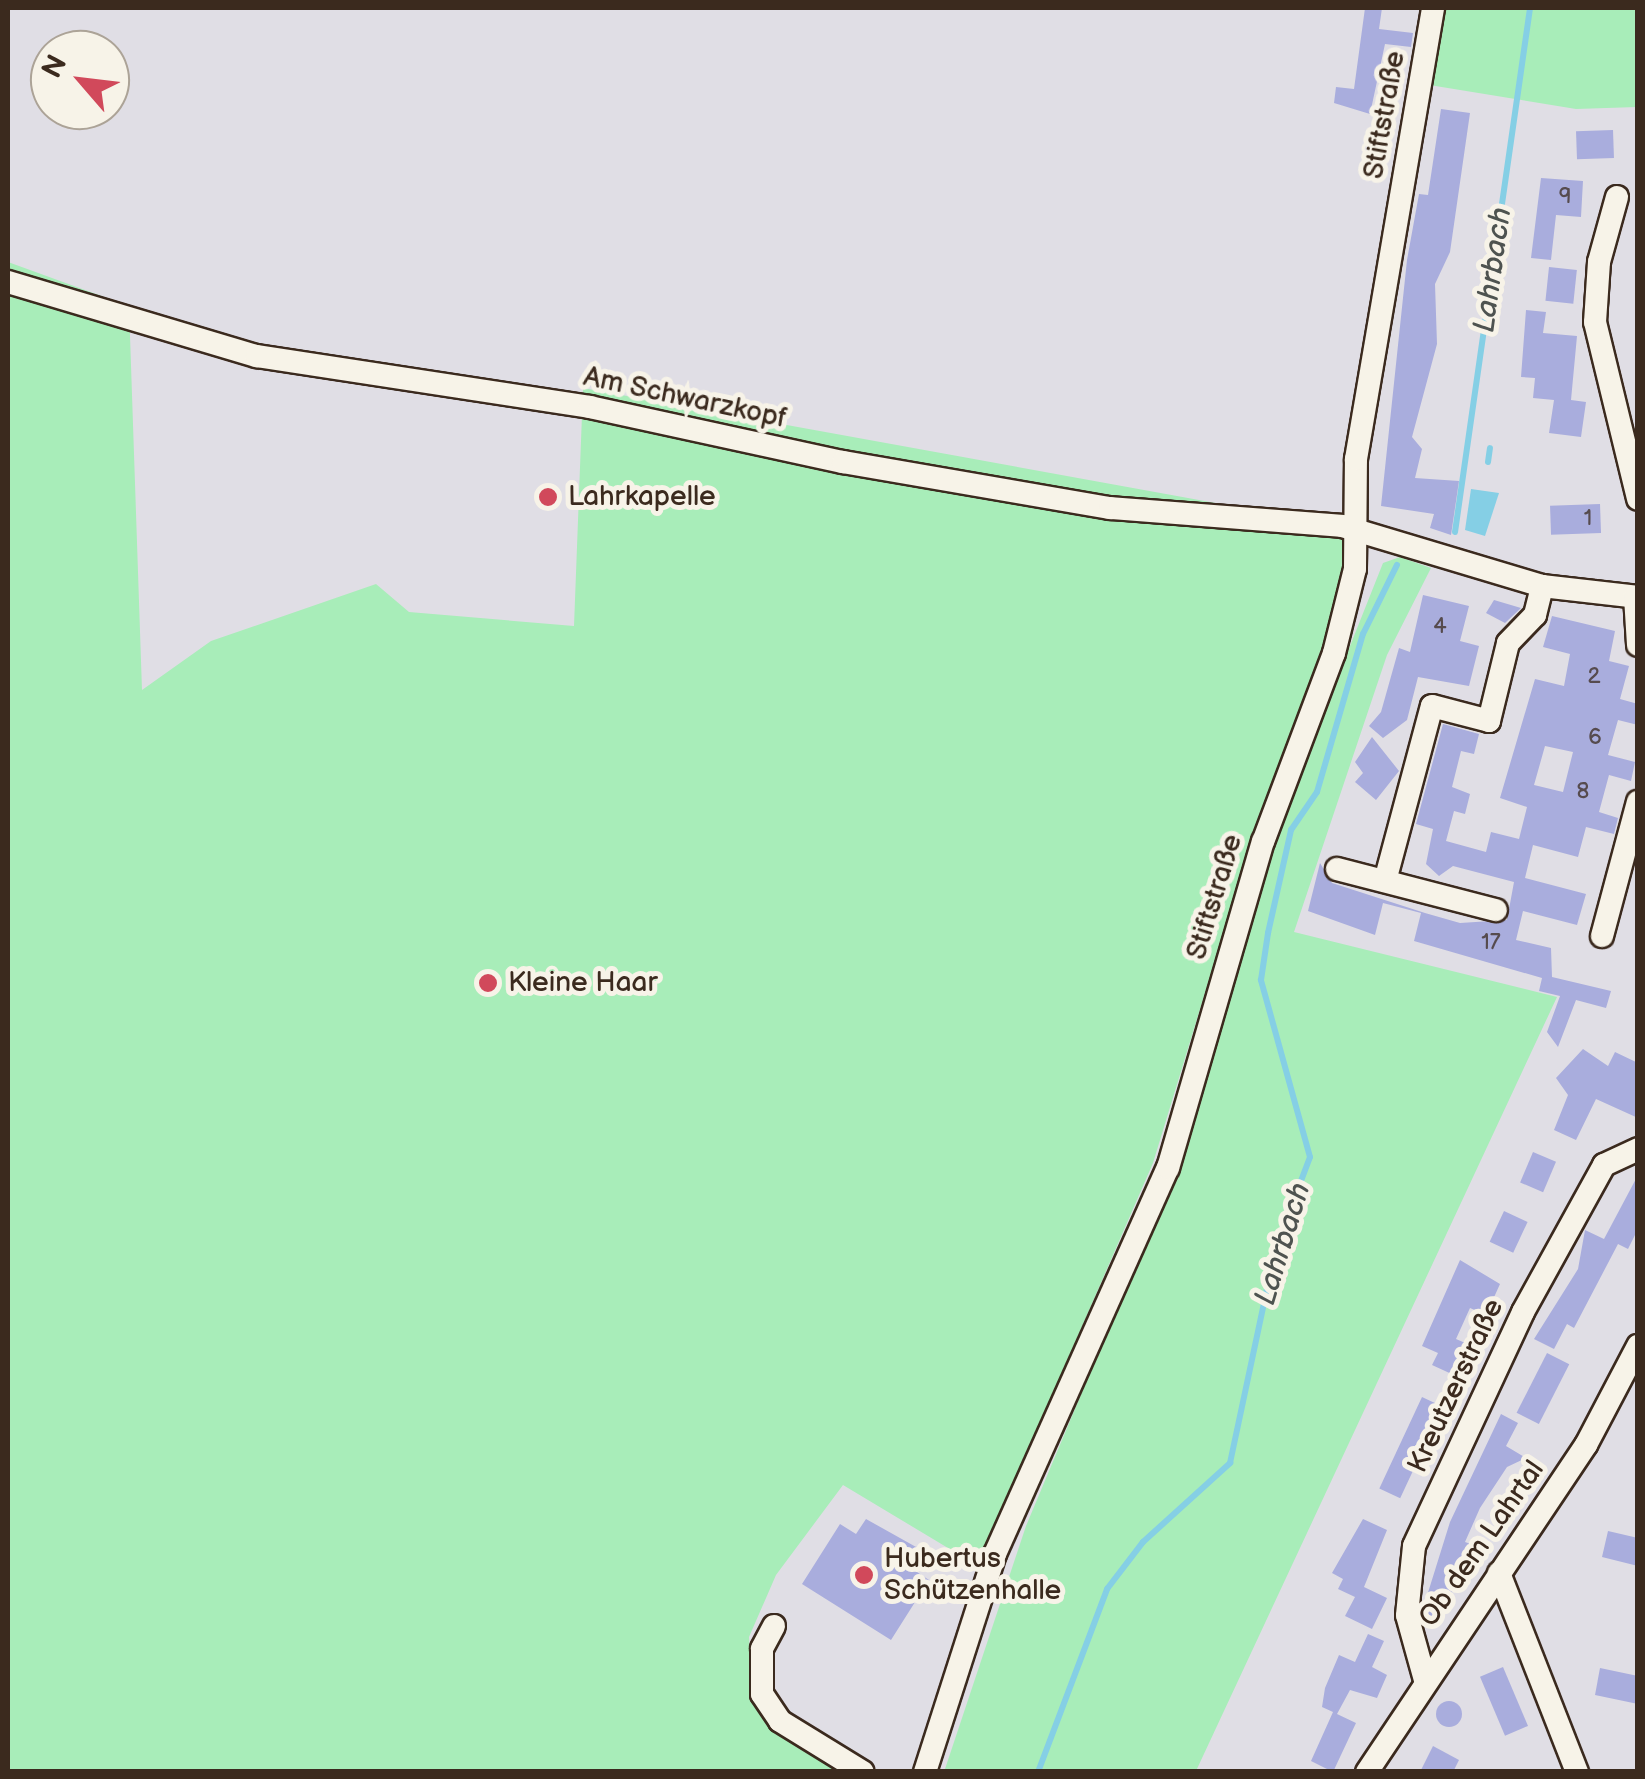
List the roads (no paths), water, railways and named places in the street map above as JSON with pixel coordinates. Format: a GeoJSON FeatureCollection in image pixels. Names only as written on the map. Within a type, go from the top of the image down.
{"type":"FeatureCollection","features":[{"type":"Feature","properties":{"kind":"street","name":"Stiftstraße"},"geometry":{"type":"LineString","coordinates":[[925,1772],[996,1554],[1168,1168],[1263,842],[1334,653],[1358,530],[1356,458],[1434,8]]}},
{"type":"Feature","properties":{"kind":"street"},"geometry":{"type":"LineString","coordinates":[[1617,197],[1599,262],[1596,322],[1638,498]]}},
{"type":"Feature","properties":{"kind":"street","name":"Am Schwarzkopf"},"geometry":{"type":"LineString","coordinates":[[8,282],[257,356],[590,407],[1110,508],[1358,530],[1542,586],[1636,597]]}},
{"type":"Feature","properties":{"kind":"street"},"geometry":{"type":"LineString","coordinates":[[1385,881],[1432,706],[1489,721],[1508,643],[1535,615],[1542,586]]}},
{"type":"Feature","properties":{"kind":"street"},"geometry":{"type":"LineString","coordinates":[[1636,597],[1638,644]]}},
{"type":"Feature","properties":{"kind":"street"},"geometry":{"type":"LineString","coordinates":[[1602,936],[1638,802]]}},
{"type":"Feature","properties":{"kind":"street"},"geometry":{"type":"LineString","coordinates":[[1337,868],[1496,910]]}},
{"type":"Feature","properties":{"kind":"street","name":"Kreutzerstraße"},"geometry":{"type":"LineString","coordinates":[[1425,1680],[1407,1615],[1414,1546],[1523,1312],[1604,1165],[1638,1149]]}},
{"type":"Feature","properties":{"kind":"street","name":"Ob dem Lahrtal"},"geometry":{"type":"LineString","coordinates":[[1367,1772],[1425,1680],[1586,1446],[1634,1360]]}},
{"type":"Feature","properties":{"kind":"street"},"geometry":{"type":"LineString","coordinates":[[1499,1573],[1577,1772]]}},
{"type":"Feature","properties":{"kind":"street"},"geometry":{"type":"LineString","coordinates":[[774,1626],[762,1650],[762,1694],[780,1721],[864,1772]]}},
{"type":"Feature","properties":{"kind":"water"},"geometry":{"type":"Polygon","coordinates":[[[1471,489],[1499,493],[1485,536],[1465,530],[1471,489]]]}},
{"type":"Feature","properties":{"kind":"waterway","name":"Lahrbach"},"geometry":{"type":"LineString","coordinates":[[1455,532],[1530,8]]}},
{"type":"Feature","properties":{"kind":"waterway"},"geometry":{"type":"LineString","coordinates":[[1488,462],[1490,448]]}},
{"type":"Feature","properties":{"kind":"waterway","name":"Lahrbach"},"geometry":{"type":"LineString","coordinates":[[1038,1772],[1107,1589],[1143,1542],[1230,1463],[1276,1247],[1310,1157],[1261,980],[1268,933],[1291,830],[1317,792],[1363,634],[1397,565]]}},
{"type":"Feature","properties":{"kind":"place","name":"Lahrkapelle"},"geometry":{"type":"Point","coordinates":[548,497]}},
{"type":"Feature","properties":{"kind":"place","name":"Kleine Haar"},"geometry":{"type":"Point","coordinates":[488,983]}},
{"type":"Feature","properties":{"kind":"place","name":"Hubertus Schützenhalle"},"geometry":{"type":"Point","coordinates":[864,1575]}}]}
